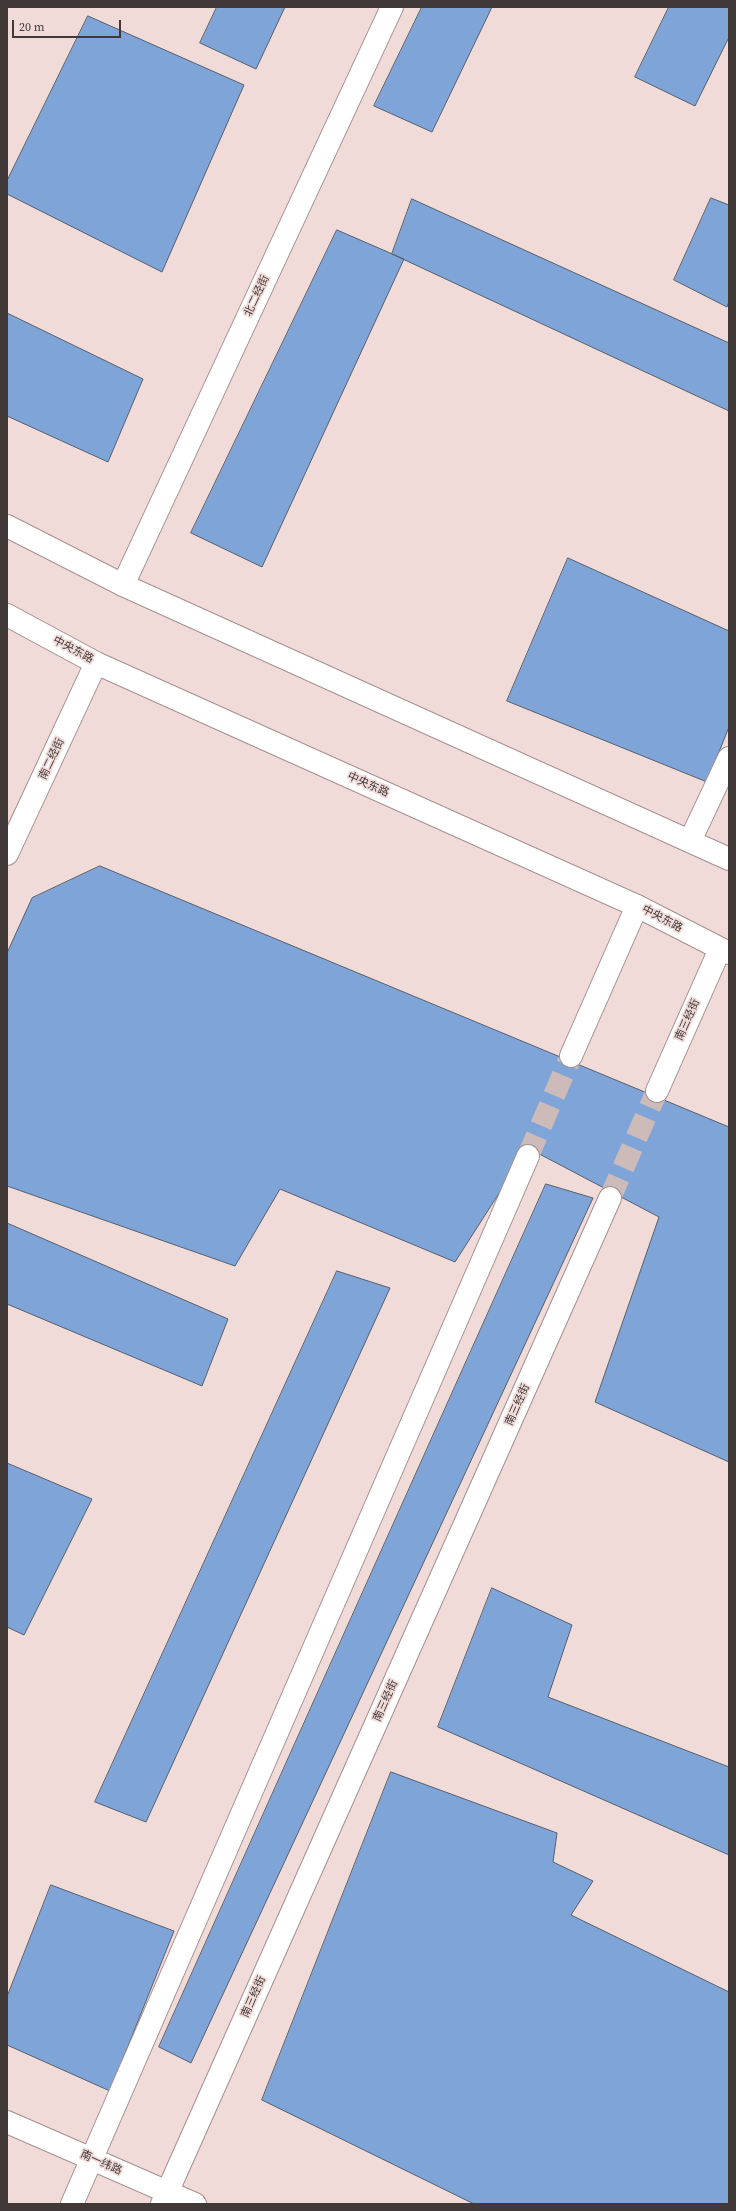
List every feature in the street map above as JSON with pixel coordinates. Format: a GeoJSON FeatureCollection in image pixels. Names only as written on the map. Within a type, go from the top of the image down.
{"type":"FeatureCollection","features":[{"type":"Feature","properties":{"kind":"street","name":"北二经街"},"geometry":{"type":"LineString","coordinates":[[123,585],[392,7]]}},
{"type":"Feature","properties":{"kind":"street"},"geometry":{"type":"LineString","coordinates":[[7,526],[123,585],[729,859]]}},
{"type":"Feature","properties":{"kind":"street","name":"中央东路"},"geometry":{"type":"LineString","coordinates":[[7,615],[96,663],[637,906],[724,951]]}},
{"type":"Feature","properties":{"kind":"street","name":"南二经街"},"geometry":{"type":"LineString","coordinates":[[7,854],[96,663]]}},
{"type":"Feature","properties":{"kind":"street"},"geometry":{"type":"LineString","coordinates":[[690,841],[729,758]]}},
{"type":"Feature","properties":{"kind":"street"},"geometry":{"type":"LineString","coordinates":[[571,1056],[637,906]]}},
{"type":"Feature","properties":{"kind":"street","name":"南三经街"},"geometry":{"type":"LineString","coordinates":[[657,1091],[724,951]]}},
{"type":"Feature","properties":{"kind":"street"},"geometry":{"type":"LineString","coordinates":[[72,2204],[528,1156]]}},
{"type":"Feature","properties":{"kind":"street","name":"南三经街"},"geometry":{"type":"LineString","coordinates":[[165,2198],[610,1198]]}},
{"type":"Feature","properties":{"kind":"street","name":"南一纬路"},"geometry":{"type":"LineString","coordinates":[[7,2122],[92,2160],[165,2198],[194,2204]]}},
{"type":"Feature","properties":{"kind":"building"},"geometry":{"type":"Polygon","coordinates":[[[217,7],[285,7],[256,69],[200,43],[217,7]]]}},
{"type":"Feature","properties":{"kind":"building"},"geometry":{"type":"Polygon","coordinates":[[[422,7],[492,7],[432,132],[374,106],[422,7]]]}},
{"type":"Feature","properties":{"kind":"building"},"geometry":{"type":"Polygon","coordinates":[[[669,7],[729,7],[729,37],[695,106],[635,77],[669,7]]]}},
{"type":"Feature","properties":{"kind":"building"},"geometry":{"type":"Polygon","coordinates":[[[88,16],[244,85],[162,272],[7,194],[7,181],[88,16]]]}},
{"type":"Feature","properties":{"kind":"building"},"geometry":{"type":"Polygon","coordinates":[[[711,198],[729,205],[729,301],[727,307],[674,280],[711,198]]]}},
{"type":"Feature","properties":{"kind":"building"},"geometry":{"type":"Polygon","coordinates":[[[412,199],[729,343],[729,411],[392,254],[412,199]]]}},
{"type":"Feature","properties":{"kind":"building"},"geometry":{"type":"Polygon","coordinates":[[[337,230],[404,259],[262,567],[191,533],[337,230]]]}},
{"type":"Feature","properties":{"kind":"building"},"geometry":{"type":"Polygon","coordinates":[[[7,313],[143,379],[108,462],[7,416],[7,313]]]}},
{"type":"Feature","properties":{"kind":"building"},"geometry":{"type":"Polygon","coordinates":[[[568,558],[729,631],[729,727],[707,782],[507,701],[568,558]]]}},
{"type":"Feature","properties":{"kind":"building"},"geometry":{"type":"Polygon","coordinates":[[[100,866],[729,1127],[729,1462],[595,1402],[659,1217],[528,1148],[455,1262],[280,1189],[235,1266],[7,1186],[7,953],[32,898],[100,866]]]}},
{"type":"Feature","properties":{"kind":"building"},"geometry":{"type":"Polygon","coordinates":[[[546,1184],[593,1198],[191,2063],[159,2047],[546,1184]]]}},
{"type":"Feature","properties":{"kind":"building"},"geometry":{"type":"Polygon","coordinates":[[[7,1223],[228,1319],[202,1386],[7,1304],[7,1223]]]}},
{"type":"Feature","properties":{"kind":"building"},"geometry":{"type":"Polygon","coordinates":[[[337,1271],[390,1288],[146,1822],[95,1802],[337,1271]]]}},
{"type":"Feature","properties":{"kind":"building"},"geometry":{"type":"Polygon","coordinates":[[[7,1463],[92,1499],[24,1635],[7,1627],[7,1463]]]}},
{"type":"Feature","properties":{"kind":"building"},"geometry":{"type":"Polygon","coordinates":[[[492,1588],[572,1625],[548,1697],[729,1767],[729,1855],[438,1727],[492,1588]]]}},
{"type":"Feature","properties":{"kind":"building"},"geometry":{"type":"Polygon","coordinates":[[[391,1772],[557,1833],[553,1862],[593,1881],[571,1915],[729,1992],[729,2204],[474,2204],[262,2100],[391,1772]]]}},
{"type":"Feature","properties":{"kind":"building"},"geometry":{"type":"Polygon","coordinates":[[[51,1885],[174,1931],[110,2091],[7,2045],[7,1997],[51,1885]]]}},
{"type":"Feature","properties":{"kind":"tunnel"},"geometry":{"type":"LineString","coordinates":[[528,1156],[571,1056]]}},
{"type":"Feature","properties":{"kind":"tunnel"},"geometry":{"type":"LineString","coordinates":[[610,1198],[657,1091]]}}]}
